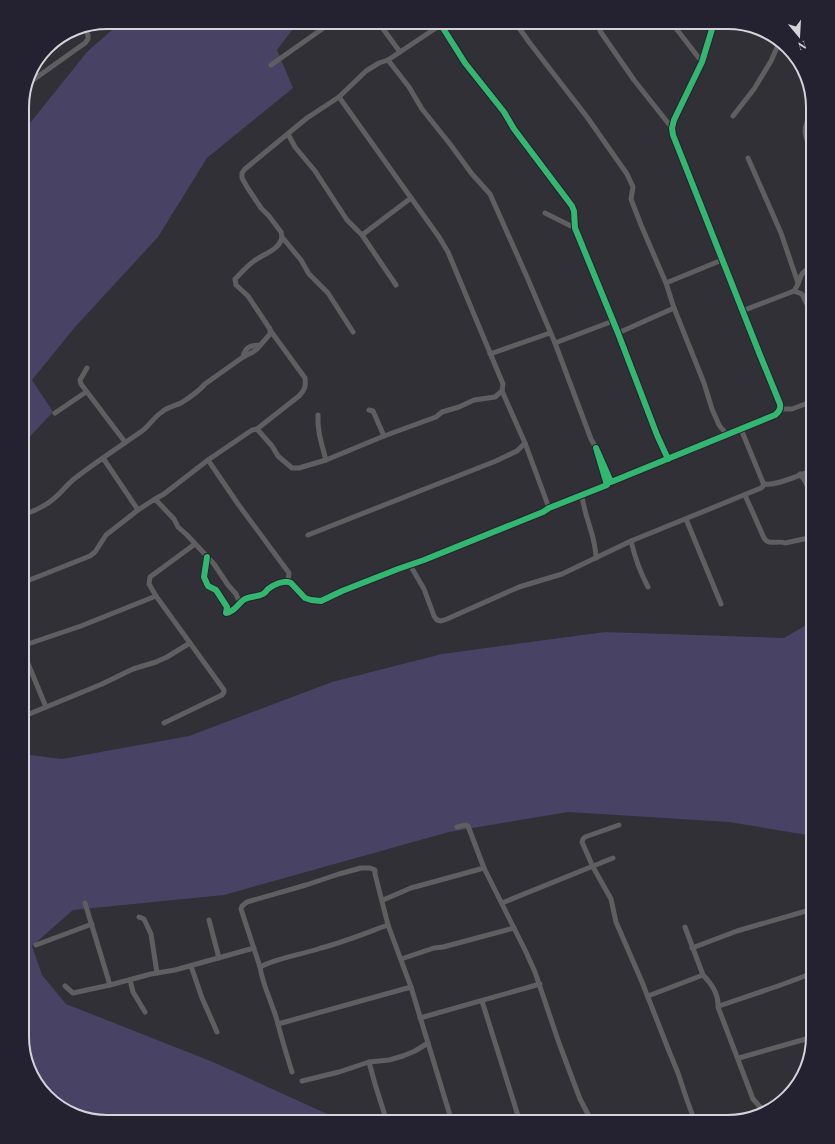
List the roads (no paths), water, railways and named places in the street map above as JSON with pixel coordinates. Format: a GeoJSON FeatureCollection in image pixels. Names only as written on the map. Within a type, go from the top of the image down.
{"type":"FeatureCollection","features":[{"type":"Feature","properties":{"kind":"street"},"geometry":{"type":"LineString","coordinates":[[271,65],[322,29]]}},
{"type":"Feature","properties":{"kind":"street"},"geometry":{"type":"LineString","coordinates":[[383,29],[400,52]]}},
{"type":"Feature","properties":{"kind":"street"},"geometry":{"type":"LineString","coordinates":[[353,332],[328,293],[309,274],[301,260],[282,238],[280,232],[269,216],[261,208],[242,178],[242,173],[307,118],[338,97],[366,70],[388,60],[435,29]]}},
{"type":"Feature","properties":{"kind":"street"},"geometry":{"type":"LineString","coordinates":[[446,29],[465,63],[504,112],[514,129],[572,206],[574,211],[575,228],[618,333],[657,435],[668,459]]}},
{"type":"Feature","properties":{"kind":"street"},"geometry":{"type":"LineString","coordinates":[[520,29],[587,117],[627,174],[633,187],[631,199],[666,283],[712,409],[719,425],[727,434]]}},
{"type":"Feature","properties":{"kind":"street"},"geometry":{"type":"LineString","coordinates":[[600,29],[634,80],[672,128]]}},
{"type":"Feature","properties":{"kind":"street"},"geometry":{"type":"LineString","coordinates":[[676,29],[702,62]]}},
{"type":"Feature","properties":{"kind":"street"},"geometry":{"type":"LineString","coordinates":[[712,29],[702,62],[674,120],[672,135],[780,404],[780,410]]}},
{"type":"Feature","properties":{"kind":"street"},"geometry":{"type":"LineString","coordinates":[[34,79],[85,43],[88,39],[86,32]]}},
{"type":"Feature","properties":{"kind":"street"},"geometry":{"type":"LineString","coordinates":[[733,116],[754,89],[771,61],[777,46]]}},
{"type":"Feature","properties":{"kind":"street"},"geometry":{"type":"LineString","coordinates":[[388,60],[409,87],[422,109],[472,174],[490,194],[555,343],[592,439],[611,482],[775,415],[780,410],[792,409],[806,404]]}},
{"type":"Feature","properties":{"kind":"street"},"geometry":{"type":"LineString","coordinates":[[338,97],[439,237],[448,252],[503,384],[502,391],[525,443],[549,508]]}},
{"type":"Feature","properties":{"kind":"street"},"geometry":{"type":"LineString","coordinates":[[806,123],[806,136]]}},
{"type":"Feature","properties":{"kind":"street"},"geometry":{"type":"LineString","coordinates":[[288,134],[295,147],[315,170],[347,220],[362,235],[396,286]]}},
{"type":"Feature","properties":{"kind":"street"},"geometry":{"type":"LineString","coordinates":[[748,158],[782,233],[798,283]]}},
{"type":"Feature","properties":{"kind":"street"},"geometry":{"type":"LineString","coordinates":[[362,235],[411,198]]}},
{"type":"Feature","properties":{"kind":"street"},"geometry":{"type":"LineString","coordinates":[[545,213],[575,228]]}},
{"type":"Feature","properties":{"kind":"street"},"geometry":{"type":"LineString","coordinates":[[29,580],[90,556],[95,552],[106,535],[138,510],[164,494],[208,460],[252,430],[257,429],[300,396],[306,384],[305,378],[248,296],[236,285],[235,281],[253,261],[276,247],[282,238]]}},
{"type":"Feature","properties":{"kind":"street"},"geometry":{"type":"LineString","coordinates":[[666,283],[722,260]]}},
{"type":"Feature","properties":{"kind":"street"},"geometry":{"type":"LineString","coordinates":[[794,291],[803,272],[806,270]]}},
{"type":"Feature","properties":{"kind":"street"},"geometry":{"type":"LineString","coordinates":[[742,311],[794,291],[802,294],[806,302]]}},
{"type":"Feature","properties":{"kind":"street"},"geometry":{"type":"LineString","coordinates":[[618,333],[674,308]]}},
{"type":"Feature","properties":{"kind":"street"},"geometry":{"type":"LineString","coordinates":[[555,343],[613,321]]}},
{"type":"Feature","properties":{"kind":"street"},"geometry":{"type":"LineString","coordinates":[[29,512],[46,505],[69,483],[124,442],[143,430],[162,411],[181,402],[202,389],[205,384],[243,357],[253,352],[270,334],[270,329]]}},
{"type":"Feature","properties":{"kind":"street"},"geometry":{"type":"LineString","coordinates":[[490,354],[550,332]]}},
{"type":"Feature","properties":{"kind":"street"},"geometry":{"type":"LineString","coordinates":[[87,368],[80,380],[81,384],[124,442]]}},
{"type":"Feature","properties":{"kind":"street"},"geometry":{"type":"LineString","coordinates":[[257,429],[272,446],[278,456],[292,468],[298,468],[326,460],[384,436],[436,417],[442,412],[459,407],[474,400],[496,397],[502,391]]}},
{"type":"Feature","properties":{"kind":"street"},"geometry":{"type":"LineString","coordinates":[[55,413],[86,392]]}},
{"type":"Feature","properties":{"kind":"street"},"geometry":{"type":"LineString","coordinates":[[369,410],[373,411],[384,436]]}},
{"type":"Feature","properties":{"kind":"street"},"geometry":{"type":"LineString","coordinates":[[318,415],[320,441],[326,460]]}},
{"type":"Feature","properties":{"kind":"street"},"geometry":{"type":"LineString","coordinates":[[741,429],[764,485]]}},
{"type":"Feature","properties":{"kind":"street"},"geometry":{"type":"LineString","coordinates":[[308,535],[496,461],[517,452],[525,443]]}},
{"type":"Feature","properties":{"kind":"street"},"geometry":{"type":"LineString","coordinates":[[288,581],[305,598],[321,602],[342,591],[424,560],[607,485],[596,448]]}},
{"type":"Feature","properties":{"kind":"street"},"geometry":{"type":"LineString","coordinates":[[103,458],[138,510]]}},
{"type":"Feature","properties":{"kind":"street"},"geometry":{"type":"LineString","coordinates":[[208,460],[238,504],[289,573],[288,581]]}},
{"type":"Feature","properties":{"kind":"street"},"geometry":{"type":"LineString","coordinates":[[410,565],[424,589],[436,620],[441,621],[519,587],[562,574],[631,541],[745,495],[761,488],[764,485],[779,482],[806,472]]}},
{"type":"Feature","properties":{"kind":"street"},"geometry":{"type":"LineString","coordinates":[[800,474],[806,483]]}},
{"type":"Feature","properties":{"kind":"street"},"geometry":{"type":"LineString","coordinates":[[582,495],[595,542],[596,558]]}},
{"type":"Feature","properties":{"kind":"street"},"geometry":{"type":"LineString","coordinates":[[745,495],[766,541],[785,543],[806,538]]}},
{"type":"Feature","properties":{"kind":"street"},"geometry":{"type":"LineString","coordinates":[[155,500],[174,519],[178,527],[207,557],[236,594],[239,604]]}},
{"type":"Feature","properties":{"kind":"street"},"geometry":{"type":"LineString","coordinates":[[686,519],[720,604]]}},
{"type":"Feature","properties":{"kind":"street"},"geometry":{"type":"LineString","coordinates":[[631,541],[641,576],[648,587]]}},
{"type":"Feature","properties":{"kind":"street"},"geometry":{"type":"LineString","coordinates":[[164,722],[222,695],[224,692],[149,584],[150,577],[195,544]]}},
{"type":"Feature","properties":{"kind":"street"},"geometry":{"type":"LineString","coordinates":[[207,557],[204,577],[208,586],[216,590],[227,606],[226,613],[234,610],[246,598],[264,594],[276,585],[288,581]]}},
{"type":"Feature","properties":{"kind":"street"},"geometry":{"type":"LineString","coordinates":[[236,594],[246,598]]}},
{"type":"Feature","properties":{"kind":"street"},"geometry":{"type":"LineString","coordinates":[[29,644],[81,626],[156,596]]}},
{"type":"Feature","properties":{"kind":"street"},"geometry":{"type":"LineString","coordinates":[[29,714],[102,684],[133,669],[156,662],[190,643]]}},
{"type":"Feature","properties":{"kind":"street"},"geometry":{"type":"LineString","coordinates":[[29,666],[46,707]]}},
{"type":"Feature","properties":{"kind":"street"},"geometry":{"type":"LineString","coordinates":[[619,825],[585,837],[582,842],[593,867],[611,899],[616,922],[648,996],[692,1115]]}},
{"type":"Feature","properties":{"kind":"street"},"geometry":{"type":"LineString","coordinates":[[457,827],[468,826],[484,868],[526,952],[540,984],[559,1043],[580,1099],[588,1115]]}},
{"type":"Feature","properties":{"kind":"street"},"geometry":{"type":"LineString","coordinates":[[502,903],[613,858]]}},
{"type":"Feature","properties":{"kind":"street"},"geometry":{"type":"LineString","coordinates":[[292,1072],[241,910],[242,906],[247,902],[339,874],[362,868],[370,868],[375,870],[388,925],[411,987],[450,1115]]}},
{"type":"Feature","properties":{"kind":"street"},"geometry":{"type":"LineString","coordinates":[[382,900],[411,888],[484,868]]}},
{"type":"Feature","properties":{"kind":"street"},"geometry":{"type":"LineString","coordinates":[[86,902],[110,985]]}},
{"type":"Feature","properties":{"kind":"street"},"geometry":{"type":"LineString","coordinates":[[692,948],[737,931],[806,911]]}},
{"type":"Feature","properties":{"kind":"street"},"geometry":{"type":"LineString","coordinates":[[140,917],[144,919],[151,934],[157,973]]}},
{"type":"Feature","properties":{"kind":"street"},"geometry":{"type":"LineString","coordinates":[[209,920],[219,958]]}},
{"type":"Feature","properties":{"kind":"street"},"geometry":{"type":"LineString","coordinates":[[36,945],[92,924]]}},
{"type":"Feature","properties":{"kind":"street"},"geometry":{"type":"LineString","coordinates":[[260,967],[278,960],[321,949],[388,925]]}},
{"type":"Feature","properties":{"kind":"street"},"geometry":{"type":"LineString","coordinates":[[685,927],[703,975],[713,986],[718,998],[719,1006],[753,1099],[761,1108]]}},
{"type":"Feature","properties":{"kind":"street"},"geometry":{"type":"LineString","coordinates":[[401,960],[434,948],[444,947],[514,928]]}},
{"type":"Feature","properties":{"kind":"street"},"geometry":{"type":"LineString","coordinates":[[65,986],[73,993],[175,970],[254,948]]}},
{"type":"Feature","properties":{"kind":"street"},"geometry":{"type":"LineString","coordinates":[[191,966],[202,998],[217,1032]]}},
{"type":"Feature","properties":{"kind":"street"},"geometry":{"type":"LineString","coordinates":[[648,996],[703,975]]}},
{"type":"Feature","properties":{"kind":"street"},"geometry":{"type":"LineString","coordinates":[[719,1006],[806,976]]}},
{"type":"Feature","properties":{"kind":"street"},"geometry":{"type":"LineString","coordinates":[[130,980],[133,992],[145,1012]]}},
{"type":"Feature","properties":{"kind":"street"},"geometry":{"type":"LineString","coordinates":[[420,1018],[540,984]]}},
{"type":"Feature","properties":{"kind":"street"},"geometry":{"type":"LineString","coordinates":[[278,1024],[411,987]]}},
{"type":"Feature","properties":{"kind":"street"},"geometry":{"type":"LineString","coordinates":[[482,1001],[518,1115]]}},
{"type":"Feature","properties":{"kind":"street"},"geometry":{"type":"LineString","coordinates":[[739,1058],[806,1039]]}},
{"type":"Feature","properties":{"kind":"street"},"geometry":{"type":"LineString","coordinates":[[302,1081],[339,1072],[369,1062],[389,1060],[403,1056],[428,1043]]}},
{"type":"Feature","properties":{"kind":"street"},"geometry":{"type":"LineString","coordinates":[[369,1062],[385,1115]]}}]}
